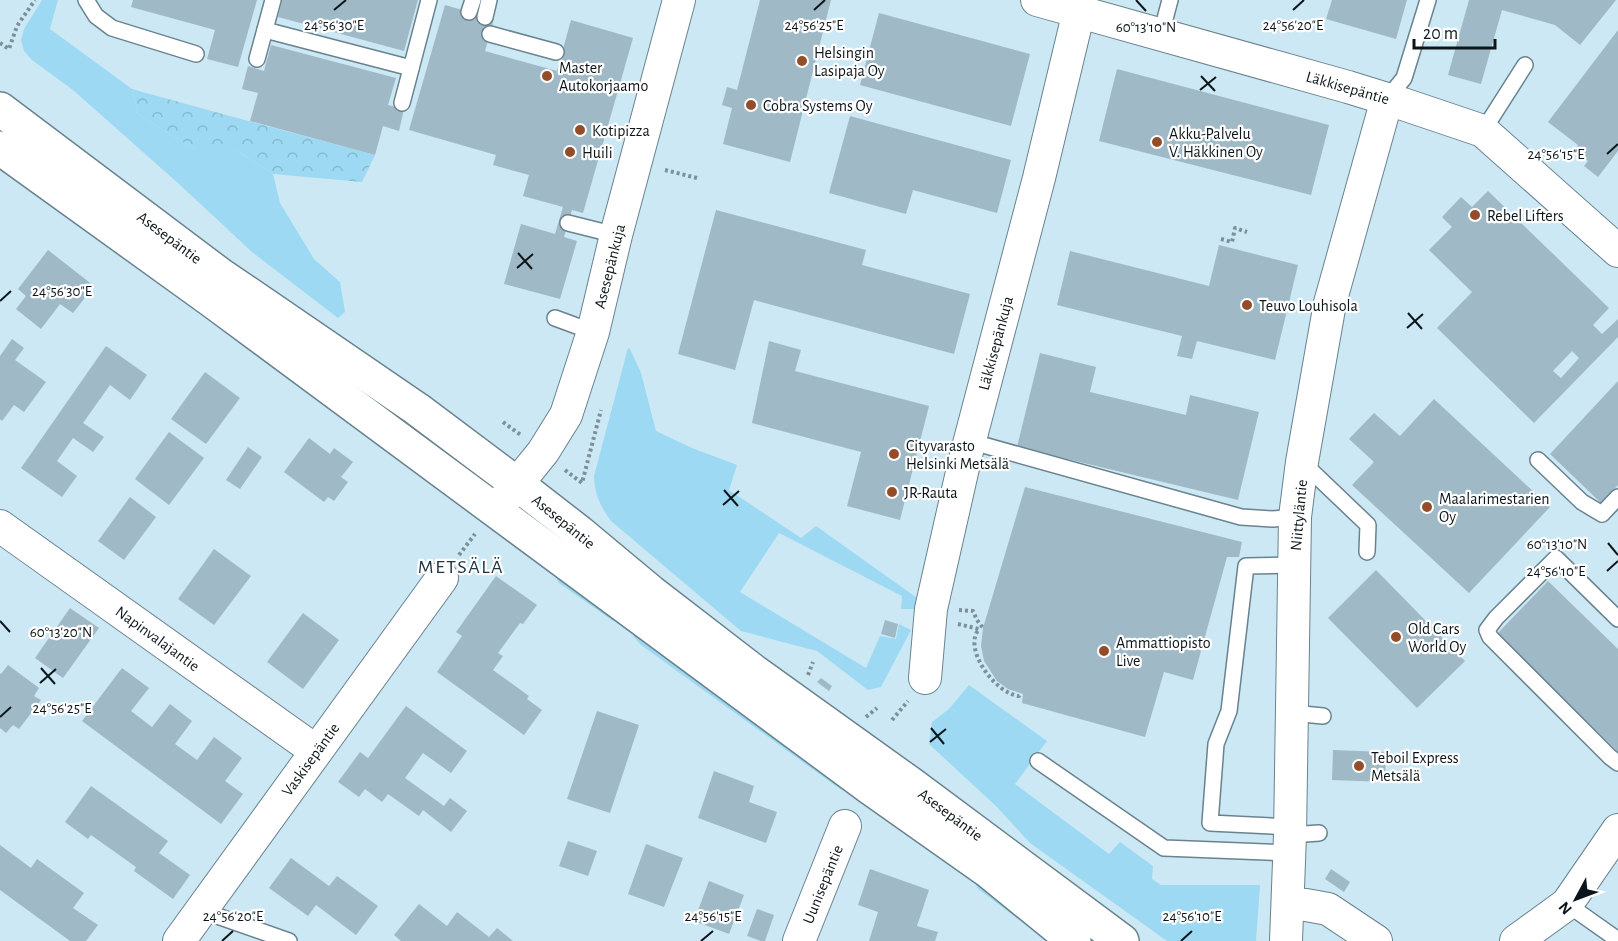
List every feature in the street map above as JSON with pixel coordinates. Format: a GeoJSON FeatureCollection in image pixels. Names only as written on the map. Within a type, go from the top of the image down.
{"type":"FeatureCollection","features":[{"type":"Feature","properties":{"kind":"main road","name":"Asesepäntie"},"geometry":{"type":"LineString","coordinates":[[0,109],[218,273],[417,409],[579,532],[651,592],[756,673],[1122,941]]}},
{"type":"Feature","properties":{"kind":"main road","name":"Asesepäntie"},"geometry":{"type":"LineString","coordinates":[[0,148],[193,286],[869,787],[988,871],[1074,941]]}},
{"type":"Feature","properties":{"kind":"street","name":"Asesepänkuja"},"geometry":{"type":"LineString","coordinates":[[495,511],[543,452],[566,415],[593,332],[616,235],[679,0]]}},
{"type":"Feature","properties":{"kind":"street","name":"Läkkisepäntie"},"geometry":{"type":"LineString","coordinates":[[1037,0],[1387,99],[1483,131],[1618,251]]}},
{"type":"Feature","properties":{"kind":"street","name":"Läkkisepänkuja"},"geometry":{"type":"LineString","coordinates":[[925,678],[931,609],[969,441],[1039,178],[1079,11]]}},
{"type":"Feature","properties":{"kind":"street","name":"Niittyläntie"},"geometry":{"type":"LineString","coordinates":[[1286,941],[1288,904],[1297,837],[1292,713],[1295,518],[1302,462],[1330,303],[1387,99]]}},
{"type":"Feature","properties":{"kind":"street","name":"Napinvalajantie"},"geometry":{"type":"LineString","coordinates":[[0,526],[316,751]]}},
{"type":"Feature","properties":{"kind":"street","name":"Vaskisepäntie"},"geometry":{"type":"LineString","coordinates":[[179,941],[442,578]]}},
{"type":"Feature","properties":{"kind":"street","name":"Uunisepäntie"},"geometry":{"type":"LineString","coordinates":[[799,941],[845,826]]}},
{"type":"Feature","properties":{"kind":"street"},"geometry":{"type":"LineString","coordinates":[[1516,941],[1567,904],[1618,830]]}},
{"type":"Feature","properties":{"kind":"street"},"geometry":{"type":"LineString","coordinates":[[1288,904],[1328,909],[1376,941]]}},
{"type":"Feature","properties":{"kind":"lane"},"geometry":{"type":"LineString","coordinates":[[86,0],[96,16],[112,28],[196,54]]}},
{"type":"Feature","properties":{"kind":"lane"},"geometry":{"type":"LineString","coordinates":[[257,59],[273,0]]}},
{"type":"Feature","properties":{"kind":"lane"},"geometry":{"type":"LineString","coordinates":[[402,103],[429,0]]}},
{"type":"Feature","properties":{"kind":"lane"},"geometry":{"type":"LineString","coordinates":[[485,17],[489,0]]}},
{"type":"Feature","properties":{"kind":"lane"},"geometry":{"type":"LineString","coordinates":[[1161,34],[1170,0]]}},
{"type":"Feature","properties":{"kind":"lane"},"geometry":{"type":"LineString","coordinates":[[1387,99],[1404,78],[1428,0]]}},
{"type":"Feature","properties":{"kind":"lane"},"geometry":{"type":"LineString","coordinates":[[265,30],[411,68]]}},
{"type":"Feature","properties":{"kind":"lane"},"geometry":{"type":"LineString","coordinates":[[490,34],[556,52]]}},
{"type":"Feature","properties":{"kind":"lane"},"geometry":{"type":"LineString","coordinates":[[1483,131],[1525,65]]}},
{"type":"Feature","properties":{"kind":"lane"},"geometry":{"type":"LineString","coordinates":[[568,223],[616,235]]}},
{"type":"Feature","properties":{"kind":"lane"},"geometry":{"type":"LineString","coordinates":[[555,318],[593,332]]}},
{"type":"Feature","properties":{"kind":"lane"},"geometry":{"type":"LineString","coordinates":[[969,441],[1241,517],[1295,518]]}},
{"type":"Feature","properties":{"kind":"lane"},"geometry":{"type":"LineString","coordinates":[[1538,460],[1582,502],[1602,514],[1618,497]]}},
{"type":"Feature","properties":{"kind":"lane"},"geometry":{"type":"LineString","coordinates":[[1302,462],[1368,525],[1367,552]]}},
{"type":"Feature","properties":{"kind":"lane"},"geometry":{"type":"LineString","coordinates":[[1618,619],[1556,558],[1496,618],[1487,630],[1490,637],[1618,763]]}},
{"type":"Feature","properties":{"kind":"lane"},"geometry":{"type":"LineString","coordinates":[[1294,565],[1246,566],[1229,711],[1216,744],[1210,823],[1297,837]]}},
{"type":"Feature","properties":{"kind":"lane"},"geometry":{"type":"LineString","coordinates":[[1292,713],[1323,716]]}},
{"type":"Feature","properties":{"kind":"lane"},"geometry":{"type":"LineString","coordinates":[[1038,761],[1164,848],[1297,837]]}},
{"type":"Feature","properties":{"kind":"lane"},"geometry":{"type":"LineString","coordinates":[[1567,904],[1618,940]]}},
{"type":"Feature","properties":{"kind":"lane"},"geometry":{"type":"LineString","coordinates":[[200,910],[289,941]]}},
{"type":"Feature","properties":{"kind":"path"},"geometry":{"type":"LineString","coordinates":[[0,43],[9,49],[17,26],[35,0]]}},
{"type":"Feature","properties":{"kind":"path"},"geometry":{"type":"LineString","coordinates":[[665,170],[697,178]]}},
{"type":"Feature","properties":{"kind":"path"},"geometry":{"type":"LineString","coordinates":[[1221,239],[1232,242],[1235,228],[1247,232]]}},
{"type":"Feature","properties":{"kind":"path"},"geometry":{"type":"LineString","coordinates":[[954,616],[956,610]]}},
{"type":"Feature","properties":{"kind":"path"},"geometry":{"type":"LineString","coordinates":[[952,622],[979,629],[975,636],[975,646],[979,660],[987,674],[1006,692],[1017,696],[1021,693]]}},
{"type":"Feature","properties":{"kind":"path"},"geometry":{"type":"LineString","coordinates":[[808,676],[813,662]]}},
{"type":"Feature","properties":{"kind":"green space"},"geometry":{"type":"Polygon","coordinates":[[[42,0],[58,0],[50,29],[132,89],[138,114],[196,150],[236,150],[273,174],[280,203],[314,259],[340,282],[345,312],[338,318],[252,252],[73,90],[32,60],[24,51],[21,40],[24,29],[42,0]]]}},
{"type":"Feature","properties":{"kind":"green space"},"geometry":{"type":"Polygon","coordinates":[[[132,89],[375,155],[362,182],[273,174],[236,150],[196,150],[138,114],[132,89]]]}},
{"type":"Feature","properties":{"kind":"green space"},"geometry":{"type":"Polygon","coordinates":[[[628,348],[641,373],[656,431],[737,465],[729,490],[801,538],[816,526],[917,598],[917,609],[901,609],[902,596],[779,533],[740,592],[866,668],[880,636],[896,639],[899,624],[911,630],[881,687],[868,690],[817,651],[741,631],[611,521],[599,500],[594,476],[628,348]]]}},
{"type":"Feature","properties":{"kind":"green space"},"geometry":{"type":"Polygon","coordinates":[[[558,573],[618,613],[613,621],[559,583],[558,573]]]}},
{"type":"Feature","properties":{"kind":"green space"},"geometry":{"type":"Polygon","coordinates":[[[635,632],[851,793],[840,789],[641,645],[633,636],[635,632]]]}},
{"type":"Feature","properties":{"kind":"green space"},"geometry":{"type":"Polygon","coordinates":[[[969,685],[1047,741],[1015,784],[1109,854],[1120,842],[1153,866],[1152,879],[1161,885],[1260,885],[1256,941],[1167,941],[1030,843],[997,807],[929,744],[932,722],[949,709],[969,685]]]}},
{"type":"Feature","properties":{"kind":"green space"},"geometry":{"type":"Polygon","coordinates":[[[976,883],[999,897],[1057,941],[1047,941],[977,888],[976,883]]]}},
{"type":"Feature","properties":{"kind":"building"},"geometry":{"type":"Polygon","coordinates":[[[133,0],[257,0],[238,67],[207,59],[215,30],[131,7],[133,0]]]}},
{"type":"Feature","properties":{"kind":"building"},"geometry":{"type":"Polygon","coordinates":[[[282,0],[418,0],[404,51],[278,17],[282,0]]]}},
{"type":"Feature","properties":{"kind":"building"},"geometry":{"type":"Polygon","coordinates":[[[760,0],[831,0],[790,162],[723,144],[732,108],[722,105],[727,87],[737,90],[760,0]]]}},
{"type":"Feature","properties":{"kind":"building"},"geometry":{"type":"Polygon","coordinates":[[[1332,0],[1407,0],[1396,39],[1326,19],[1332,0]]]}},
{"type":"Feature","properties":{"kind":"building"},"geometry":{"type":"Polygon","coordinates":[[[1469,0],[1616,0],[1580,45],[1555,25],[1502,10],[1481,84],[1448,75],[1469,0]]]}},
{"type":"Feature","properties":{"kind":"building"},"geometry":{"type":"Polygon","coordinates":[[[445,5],[494,19],[485,51],[557,71],[571,20],[633,38],[583,213],[572,210],[564,237],[577,241],[560,299],[504,284],[521,224],[555,234],[563,207],[523,196],[529,175],[493,165],[496,155],[409,130],[445,5]]]}},
{"type":"Feature","properties":{"kind":"building"},"geometry":{"type":"Polygon","coordinates":[[[879,13],[1030,54],[1011,126],[860,85],[879,13]]]}},
{"type":"Feature","properties":{"kind":"building"},"geometry":{"type":"Polygon","coordinates":[[[1618,30],[1618,151],[1598,177],[1584,166],[1588,161],[1575,151],[1578,145],[1548,122],[1618,30]]]}},
{"type":"Feature","properties":{"kind":"building"},"geometry":{"type":"Polygon","coordinates":[[[271,45],[396,78],[388,105],[404,109],[399,131],[383,126],[375,155],[250,121],[258,93],[242,89],[248,66],[264,71],[271,45]]]}},
{"type":"Feature","properties":{"kind":"building"},"geometry":{"type":"Polygon","coordinates":[[[1117,69],[1329,125],[1311,195],[1099,141],[1117,69]]]}},
{"type":"Feature","properties":{"kind":"building"},"geometry":{"type":"Polygon","coordinates":[[[850,116],[1011,160],[997,213],[913,190],[906,214],[829,193],[850,116]]]}},
{"type":"Feature","properties":{"kind":"building"},"geometry":{"type":"Polygon","coordinates":[[[1488,191],[1609,308],[1593,325],[1602,334],[1618,319],[1618,337],[1534,423],[1437,328],[1472,292],[1429,250],[1452,227],[1442,217],[1461,197],[1472,207],[1488,191]],[[1572,351],[1553,371],[1561,378],[1579,358],[1572,351]]]}},
{"type":"Feature","properties":{"kind":"building"},"geometry":{"type":"Polygon","coordinates":[[[716,210],[866,250],[862,265],[970,294],[954,354],[754,300],[735,370],[678,354],[716,210]]]}},
{"type":"Feature","properties":{"kind":"building"},"geometry":{"type":"Polygon","coordinates":[[[1219,245],[1298,265],[1275,360],[1197,341],[1192,359],[1177,356],[1182,336],[1057,305],[1070,251],[1209,286],[1219,245]]]}},
{"type":"Feature","properties":{"kind":"building"},"geometry":{"type":"Polygon","coordinates":[[[48,250],[94,286],[73,313],[60,304],[41,329],[16,309],[26,296],[18,289],[48,250]]]}},
{"type":"Feature","properties":{"kind":"building"},"geometry":{"type":"Polygon","coordinates":[[[12,339],[24,348],[15,360],[46,382],[24,412],[14,405],[2,421],[0,419],[0,356],[12,339]]]}},
{"type":"Feature","properties":{"kind":"building"},"geometry":{"type":"Polygon","coordinates":[[[769,341],[801,350],[795,371],[929,406],[900,520],[847,506],[861,452],[752,423],[769,341]]]}},
{"type":"Feature","properties":{"kind":"building"},"geometry":{"type":"Polygon","coordinates":[[[106,346],[147,375],[130,400],[110,385],[83,423],[104,437],[93,452],[73,438],[57,461],[77,476],[62,497],[21,468],[106,346]]]}},
{"type":"Feature","properties":{"kind":"building"},"geometry":{"type":"Polygon","coordinates":[[[1040,353],[1096,367],[1090,392],[1186,415],[1190,395],[1259,412],[1238,500],[1017,447],[1040,353]]]}},
{"type":"Feature","properties":{"kind":"building"},"geometry":{"type":"Polygon","coordinates":[[[205,372],[240,398],[206,444],[171,419],[205,372]]]}},
{"type":"Feature","properties":{"kind":"building"},"geometry":{"type":"Polygon","coordinates":[[[1618,381],[1618,485],[1601,503],[1550,454],[1618,381]]]}},
{"type":"Feature","properties":{"kind":"building"},"geometry":{"type":"Polygon","coordinates":[[[1434,399],[1550,507],[1469,593],[1352,485],[1374,462],[1349,439],[1374,413],[1400,436],[1434,399]]]}},
{"type":"Feature","properties":{"kind":"building"},"geometry":{"type":"Polygon","coordinates":[[[169,432],[204,458],[169,505],[135,479],[169,432]]]}},
{"type":"Feature","properties":{"kind":"building"},"geometry":{"type":"Polygon","coordinates":[[[309,438],[330,454],[334,448],[353,462],[341,477],[348,482],[334,501],[328,497],[324,502],[284,472],[309,438]]]}},
{"type":"Feature","properties":{"kind":"building"},"geometry":{"type":"Polygon","coordinates":[[[248,447],[262,457],[240,489],[226,480],[248,447]]]}},
{"type":"Feature","properties":{"kind":"building"},"geometry":{"type":"Polygon","coordinates":[[[1025,487],[1242,542],[1239,557],[1227,557],[1193,680],[1164,672],[1145,737],[1022,703],[1023,694],[1008,689],[997,681],[984,661],[981,646],[983,628],[1025,487]]]}},
{"type":"Feature","properties":{"kind":"building"},"geometry":{"type":"Polygon","coordinates":[[[130,497],[156,517],[124,560],[98,541],[130,497]]]}},
{"type":"Feature","properties":{"kind":"building"},"geometry":{"type":"Polygon","coordinates":[[[214,549],[251,576],[214,625],[178,599],[214,549]]]}},
{"type":"Feature","properties":{"kind":"building"},"geometry":{"type":"Polygon","coordinates":[[[1376,570],[1465,661],[1417,708],[1328,618],[1376,570]]]}},
{"type":"Feature","properties":{"kind":"building"},"geometry":{"type":"Polygon","coordinates":[[[496,576],[537,605],[523,624],[520,623],[498,653],[503,656],[493,670],[529,696],[527,699],[542,710],[524,735],[437,672],[462,636],[456,632],[496,576]]]}},
{"type":"Feature","properties":{"kind":"building"},"geometry":{"type":"Polygon","coordinates":[[[1548,581],[1618,649],[1618,752],[1497,634],[1548,581]]]}},
{"type":"Feature","properties":{"kind":"building"},"geometry":{"type":"Polygon","coordinates":[[[70,608],[99,628],[63,678],[35,658],[70,608]]]}},
{"type":"Feature","properties":{"kind":"building"},"geometry":{"type":"Polygon","coordinates":[[[303,613],[339,640],[303,689],[267,662],[303,613]]]}},
{"type":"Feature","properties":{"kind":"building"},"geometry":{"type":"Polygon","coordinates":[[[885,620],[898,624],[895,638],[881,634],[885,620]]]}},
{"type":"Feature","properties":{"kind":"building"},"geometry":{"type":"Polygon","coordinates":[[[8,665],[39,688],[34,696],[41,700],[19,729],[13,725],[6,733],[0,728],[0,673],[8,665]]]}},
{"type":"Feature","properties":{"kind":"building"},"geometry":{"type":"Polygon","coordinates":[[[122,668],[149,688],[131,711],[152,727],[170,704],[192,721],[175,744],[197,760],[214,737],[242,758],[225,781],[243,794],[221,824],[82,721],[122,668]]]}},
{"type":"Feature","properties":{"kind":"building"},"geometry":{"type":"Polygon","coordinates":[[[821,678],[832,686],[829,691],[817,682],[821,678]]]}},
{"type":"Feature","properties":{"kind":"building"},"geometry":{"type":"Polygon","coordinates":[[[406,706],[467,751],[451,773],[423,753],[405,778],[444,806],[450,798],[467,811],[451,832],[423,810],[419,816],[388,794],[382,802],[365,789],[359,797],[338,782],[360,752],[368,758],[406,706]]]}},
{"type":"Feature","properties":{"kind":"building"},"geometry":{"type":"Polygon","coordinates":[[[597,711],[639,725],[610,813],[567,799],[597,711]]]}},
{"type":"Feature","properties":{"kind":"building","name":"Teboil Express Metsälä"},"geometry":{"type":"Polygon","coordinates":[[[1333,750],[1386,752],[1385,782],[1332,780],[1333,750]]]}},
{"type":"Feature","properties":{"kind":"building"},"geometry":{"type":"Polygon","coordinates":[[[714,771],[754,786],[749,802],[777,812],[766,843],[698,818],[714,771]]]}},
{"type":"Feature","properties":{"kind":"building"},"geometry":{"type":"Polygon","coordinates":[[[91,786],[168,841],[159,853],[190,875],[173,899],[134,871],[136,867],[91,835],[88,839],[65,822],[91,786]]]}},
{"type":"Feature","properties":{"kind":"building"},"geometry":{"type":"Polygon","coordinates":[[[568,841],[597,851],[588,876],[559,866],[568,841]]]}},
{"type":"Feature","properties":{"kind":"building"},"geometry":{"type":"Polygon","coordinates":[[[646,844],[683,858],[664,907],[628,894],[646,844]]]}},
{"type":"Feature","properties":{"kind":"building"},"geometry":{"type":"Polygon","coordinates":[[[0,845],[31,868],[37,859],[84,893],[73,908],[98,925],[86,941],[70,941],[0,890],[0,845]]]}},
{"type":"Feature","properties":{"kind":"building"},"geometry":{"type":"Polygon","coordinates":[[[291,858],[329,886],[337,876],[378,906],[356,935],[316,905],[308,916],[269,888],[291,858]]]}},
{"type":"Feature","properties":{"kind":"building"},"geometry":{"type":"Polygon","coordinates":[[[870,869],[929,890],[917,926],[938,932],[935,941],[869,941],[878,912],[858,905],[870,869]]]}},
{"type":"Feature","properties":{"kind":"building"},"geometry":{"type":"Polygon","coordinates":[[[1331,869],[1350,882],[1344,892],[1325,879],[1331,869]]]}},
{"type":"Feature","properties":{"kind":"building"},"geometry":{"type":"Polygon","coordinates":[[[709,881],[744,895],[729,934],[694,921],[709,881]]]}},
{"type":"Feature","properties":{"kind":"building"},"geometry":{"type":"Polygon","coordinates":[[[419,904],[447,926],[457,912],[489,937],[497,928],[513,941],[401,941],[394,935],[419,904]]]}},
{"type":"Feature","properties":{"kind":"building"},"geometry":{"type":"Polygon","coordinates":[[[757,909],[774,915],[765,941],[747,936],[757,909]]]}},
{"type":"Feature","properties":{"kind":"place","name":"Helsingin Lasipaja Oy"},"geometry":{"type":"Point","coordinates":[802,61]}},
{"type":"Feature","properties":{"kind":"place","name":"Master Autokorjaamo"},"geometry":{"type":"Point","coordinates":[547,76]}},
{"type":"Feature","properties":{"kind":"place","name":"Cobra Systems Oy"},"geometry":{"type":"Point","coordinates":[751,105]}},
{"type":"Feature","properties":{"kind":"place","name":"Kotipizza"},"geometry":{"type":"Point","coordinates":[580,130]}},
{"type":"Feature","properties":{"kind":"place","name":"Akku-Palvelu V. Häkkinen Oy"},"geometry":{"type":"Point","coordinates":[1157,142]}},
{"type":"Feature","properties":{"kind":"place","name":"Huili"},"geometry":{"type":"Point","coordinates":[570,152]}},
{"type":"Feature","properties":{"kind":"place","name":"Rebel Lifters"},"geometry":{"type":"Point","coordinates":[1475,215]}},
{"type":"Feature","properties":{"kind":"place","name":"Teuvo Louhisola"},"geometry":{"type":"Point","coordinates":[1247,305]}},
{"type":"Feature","properties":{"kind":"place","name":"Cityvarasto Helsinki Metsälä"},"geometry":{"type":"Point","coordinates":[894,454]}},
{"type":"Feature","properties":{"kind":"place","name":"JR-Rauta"},"geometry":{"type":"Point","coordinates":[892,492]}},
{"type":"Feature","properties":{"kind":"place","name":"Maalarimestarien Oy"},"geometry":{"type":"Point","coordinates":[1427,507]}},
{"type":"Feature","properties":{"kind":"place","name":"Old Cars World Oy"},"geometry":{"type":"Point","coordinates":[1396,637]}},
{"type":"Feature","properties":{"kind":"place","name":"Ammattiopisto Live"},"geometry":{"type":"Point","coordinates":[1104,651]}},
{"type":"Feature","properties":{"kind":"place","name":"Teboil Express Metsälä"},"geometry":{"type":"Point","coordinates":[1359,766]}},
{"type":"Feature","properties":{"kind":"district","name":"METSÄLÄ"},"geometry":{"type":"Point","coordinates":[461,566]}}]}
